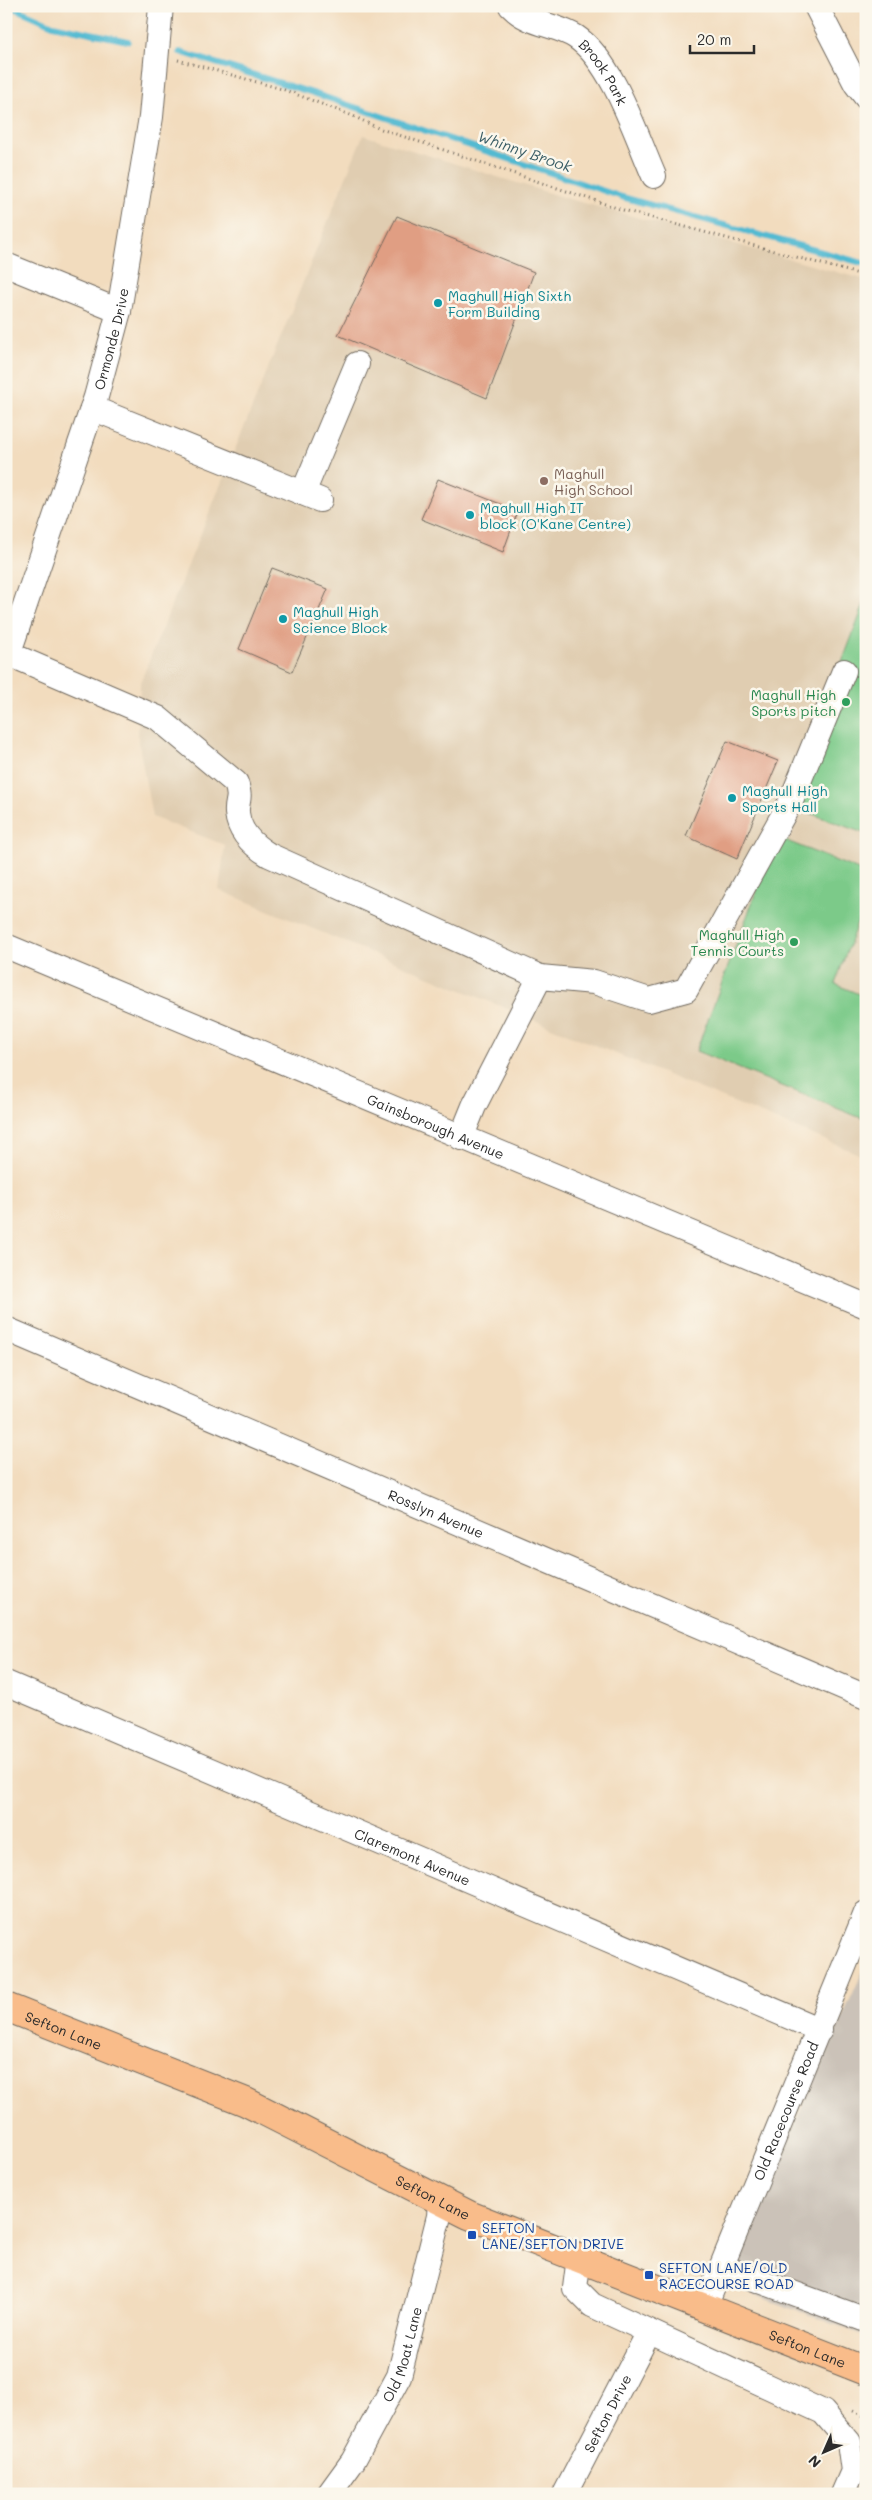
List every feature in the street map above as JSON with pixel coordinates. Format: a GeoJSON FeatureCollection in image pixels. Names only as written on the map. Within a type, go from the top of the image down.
{"type":"FeatureCollection","features":[{"type":"Feature","properties":{"kind":"main road","name":"Sefton Lane"},"geometry":{"type":"LineString","coordinates":[[6,2007],[246,2102],[469,2215],[866,2371]]}},
{"type":"Feature","properties":{"kind":"street","name":"Ormonde Drive"},"geometry":{"type":"LineString","coordinates":[[7,658],[92,408],[120,311],[151,117],[161,6]]}},
{"type":"Feature","properties":{"kind":"street","name":"Brook Park"},"geometry":{"type":"LineString","coordinates":[[512,6],[530,20],[553,26],[576,37],[593,52],[606,69],[654,176]]}},
{"type":"Feature","properties":{"kind":"street"},"geometry":{"type":"LineString","coordinates":[[816,6],[856,84],[866,97]]}},
{"type":"Feature","properties":{"kind":"street"},"geometry":{"type":"LineString","coordinates":[[6,265],[120,311]]}},
{"type":"Feature","properties":{"kind":"street"},"geometry":{"type":"LineString","coordinates":[[92,408],[312,497],[357,364]]}},
{"type":"Feature","properties":{"kind":"street"},"geometry":{"type":"LineString","coordinates":[[7,658],[158,718],[236,783],[241,796],[237,812],[240,827],[249,840],[270,855],[540,977],[594,982],[649,1000],[686,990],[791,801],[844,670]]}},
{"type":"Feature","properties":{"kind":"street","name":"Gainsborough Avenue"},"geometry":{"type":"LineString","coordinates":[[6,946],[460,1138],[866,1306]]}},
{"type":"Feature","properties":{"kind":"street"},"geometry":{"type":"LineString","coordinates":[[460,1138],[474,1106],[540,977]]}},
{"type":"Feature","properties":{"kind":"street","name":"Rosslyn Avenue"},"geometry":{"type":"LineString","coordinates":[[6,1329],[866,1697]]}},
{"type":"Feature","properties":{"kind":"street","name":"Claremont Avenue"},"geometry":{"type":"LineString","coordinates":[[6,1683],[820,2030]]}},
{"type":"Feature","properties":{"kind":"street","name":"Old Racecourse Road"},"geometry":{"type":"LineString","coordinates":[[706,2307],[866,1913]]}},
{"type":"Feature","properties":{"kind":"street","name":"Old Moat Lane"},"geometry":{"type":"LineString","coordinates":[[329,2494],[352,2461],[399,2376],[439,2216],[440,2200]]}},
{"type":"Feature","properties":{"kind":"street"},"geometry":{"type":"LineString","coordinates":[[579,2257],[576,2288],[592,2305],[823,2412],[849,2442],[853,2471],[843,2494]]}},
{"type":"Feature","properties":{"kind":"street"},"geometry":{"type":"LineString","coordinates":[[722,2267],[866,2320]]}},
{"type":"Feature","properties":{"kind":"street","name":"Sefton Drive"},"geometry":{"type":"LineString","coordinates":[[565,2494],[649,2332]]}},
{"type":"Feature","properties":{"kind":"path"},"geometry":{"type":"LineString","coordinates":[[155,57],[182,60],[249,78],[354,116],[378,128],[623,210],[866,276]]}},
{"type":"Feature","properties":{"kind":"shaded area","name":"Maghull High School"},"geometry":{"type":"Polygon","coordinates":[[[363,135],[562,197],[866,280],[866,1157],[219,890],[225,845],[152,817],[138,739],[140,683],[363,135]]]}},
{"type":"Feature","properties":{"kind":"shaded area"},"geometry":{"type":"Polygon","coordinates":[[[866,1964],[866,2336],[723,2283],[866,1964]]]}},
{"type":"Feature","properties":{"kind":"green space","name":"Maghull High Sports pitch"},"geometry":{"type":"Polygon","coordinates":[[[866,599],[866,834],[788,805],[866,599]]]}},
{"type":"Feature","properties":{"kind":"green space","name":"Maghull High Tennis Courts"},"geometry":{"type":"Polygon","coordinates":[[[777,837],[866,873],[866,899],[835,984],[866,997],[866,1120],[696,1051],[777,837]]]}},
{"type":"Feature","properties":{"kind":"building","name":"Maghull High Sixth Form Building"},"geometry":{"type":"Polygon","coordinates":[[[397,216],[534,272],[487,398],[338,335],[397,216]]]}},
{"type":"Feature","properties":{"kind":"building","name":"Maghull High IT block (O'Kane Centre)"},"geometry":{"type":"Polygon","coordinates":[[[438,479],[518,511],[503,552],[421,519],[438,479]]]}},
{"type":"Feature","properties":{"kind":"building","name":"Maghull High Science Block"},"geometry":{"type":"Polygon","coordinates":[[[272,568],[328,589],[292,672],[239,649],[272,568]]]}},
{"type":"Feature","properties":{"kind":"building","name":"Maghull High Sports Hall"},"geometry":{"type":"Polygon","coordinates":[[[727,741],[778,761],[737,859],[686,836],[727,741]]]}},
{"type":"Feature","properties":{"kind":"waterway","name":"Whinny Brook"},"geometry":{"type":"LineString","coordinates":[[10,6],[53,25],[128,41]]}},
{"type":"Feature","properties":{"kind":"waterway","name":"Whinny Brook"},"geometry":{"type":"LineString","coordinates":[[180,52],[313,93],[622,197],[866,264]]}},
{"type":"Feature","properties":{"kind":"place","name":"Maghull High Sixth Form Building"},"geometry":{"type":"Point","coordinates":[438,303]}},
{"type":"Feature","properties":{"kind":"place","name":"Maghull High School"},"geometry":{"type":"Point","coordinates":[544,481]}},
{"type":"Feature","properties":{"kind":"place","name":"Maghull High IT block (O'Kane Centre)"},"geometry":{"type":"Point","coordinates":[470,515]}},
{"type":"Feature","properties":{"kind":"place","name":"Maghull High Science Block"},"geometry":{"type":"Point","coordinates":[283,619]}},
{"type":"Feature","properties":{"kind":"place","name":"Maghull High Sports pitch"},"geometry":{"type":"Point","coordinates":[846,702]}},
{"type":"Feature","properties":{"kind":"place","name":"Maghull High Sports Hall"},"geometry":{"type":"Point","coordinates":[732,798]}},
{"type":"Feature","properties":{"kind":"place","name":"Maghull High Tennis Courts"},"geometry":{"type":"Point","coordinates":[794,942]}},
{"type":"Feature","properties":{"kind":"place","name":"SEFTON LANE/SEFTON DRIVE"},"geometry":{"type":"Point","coordinates":[472,2235]}},
{"type":"Feature","properties":{"kind":"place","name":"SEFTON LANE/OLD RACECOURSE ROAD"},"geometry":{"type":"Point","coordinates":[649,2275]}}]}
